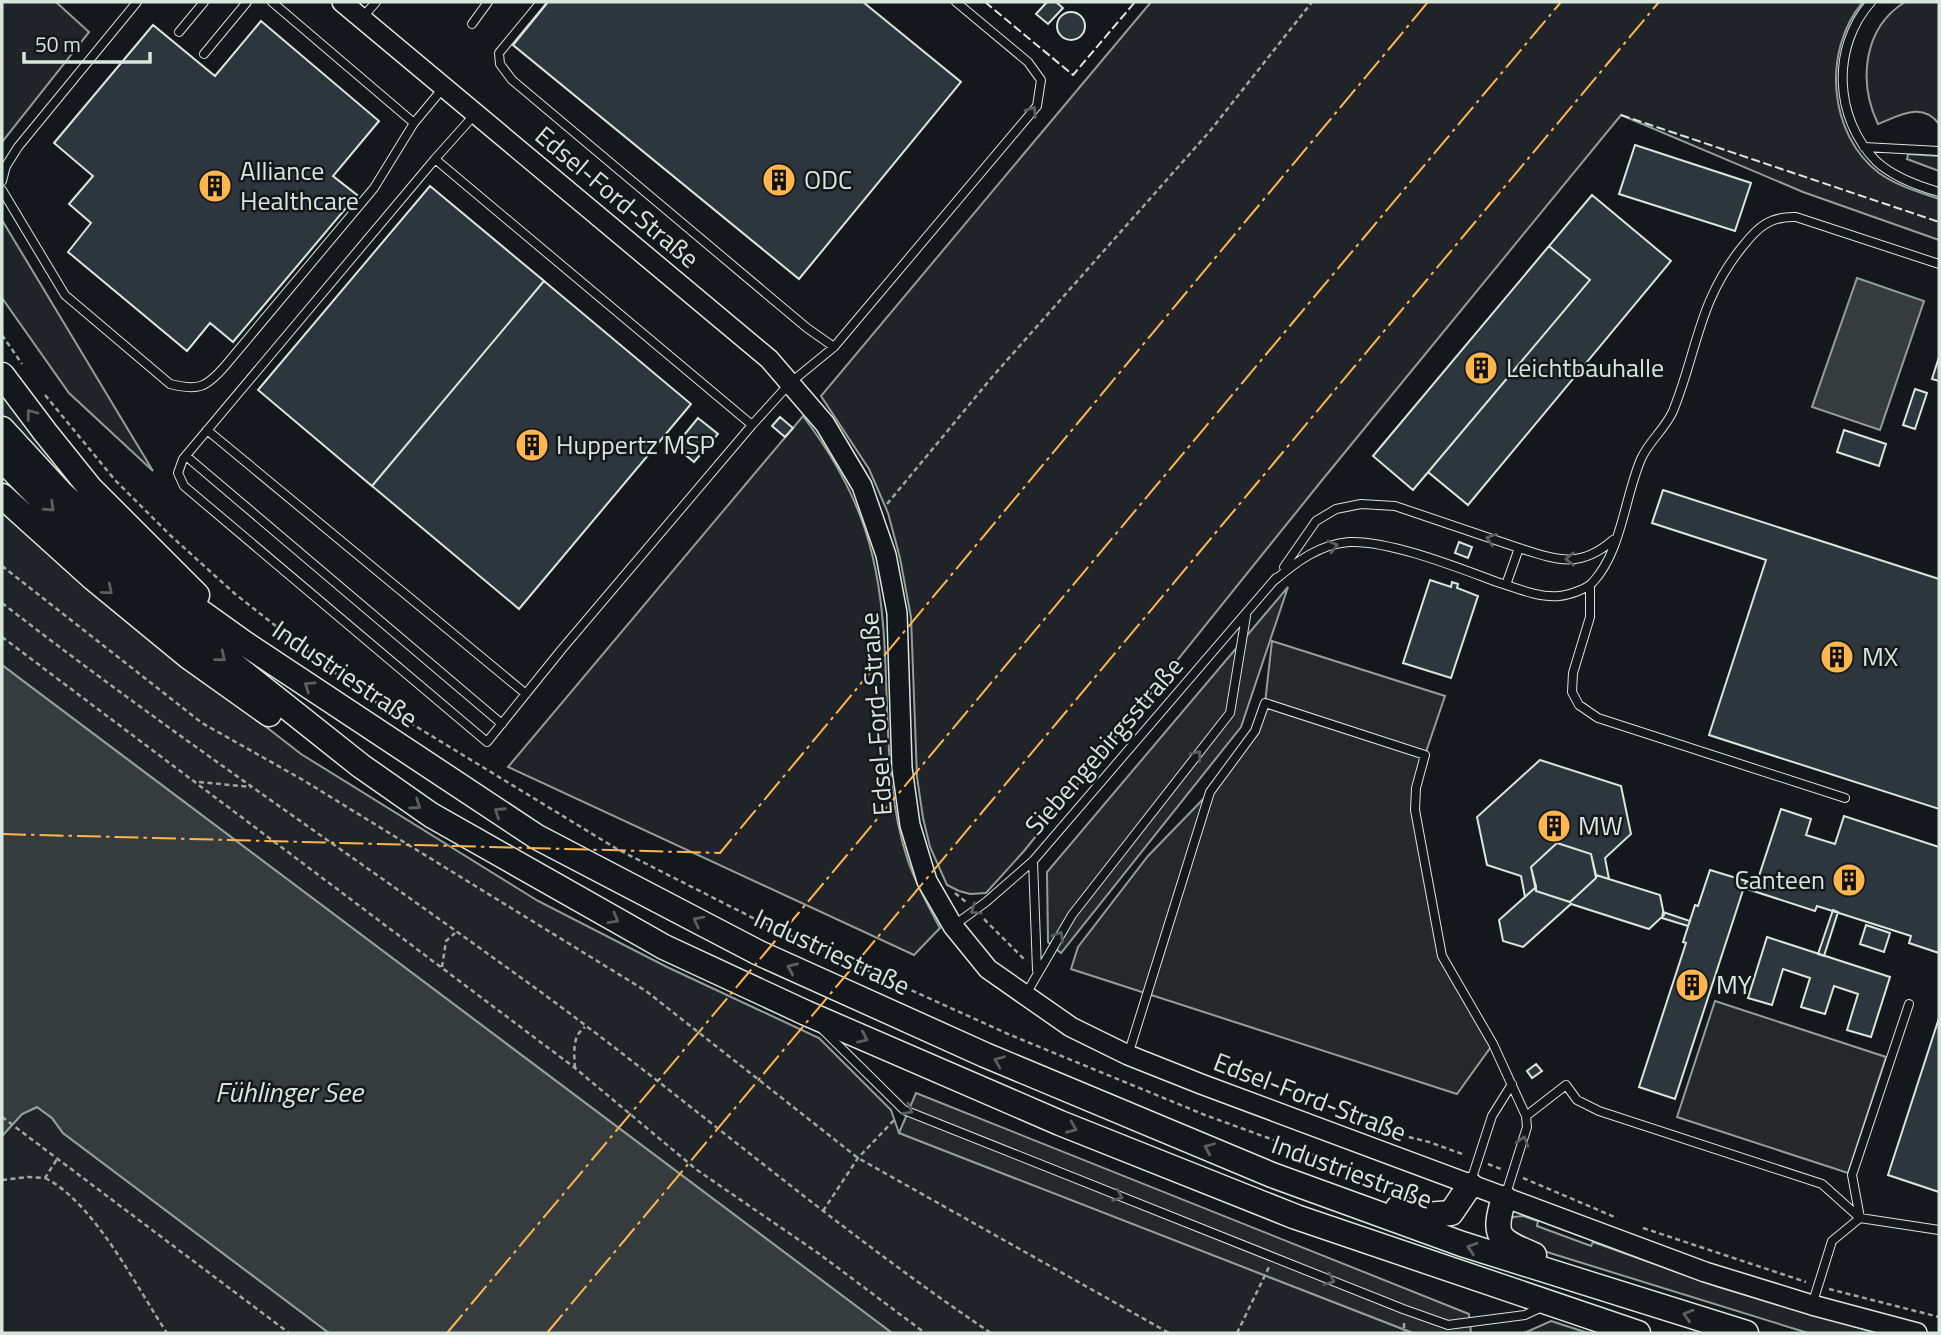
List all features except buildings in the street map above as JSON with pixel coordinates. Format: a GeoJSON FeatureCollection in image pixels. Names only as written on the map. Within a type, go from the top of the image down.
{"type":"FeatureCollection","features":[{"type":"Feature","properties":{"kind":"highway"},"geometry":{"type":"LineString","coordinates":[[13,371],[45,432],[90,488],[244,643]]}},
{"type":"Feature","properties":{"kind":"highway","name":"Industriestraße"},"geometry":{"type":"LineString","coordinates":[[2,429],[60,492],[156,580],[244,643],[537,837],[759,953],[985,1055],[1272,1175],[1462,1244],[1745,1333]]}},
{"type":"Feature","properties":{"kind":"highway"},"geometry":{"type":"LineString","coordinates":[[2,459],[128,581],[361,766],[431,815],[652,940],[806,1013],[1060,1124],[1296,1217],[1638,1333]]}},
{"type":"Feature","properties":{"kind":"highway"},"geometry":{"type":"LineString","coordinates":[[2,496],[93,578],[189,657],[293,732],[361,766]]}},
{"type":"Feature","properties":{"kind":"highway"},"geometry":{"type":"LineString","coordinates":[[1272,1175],[1425,1215],[1451,1213],[1470,1185]]}},
{"type":"Feature","properties":{"kind":"highway"},"geometry":{"type":"LineString","coordinates":[[1504,1198],[1498,1220],[1499,1234],[1510,1245],[1631,1297]]}},
{"type":"Feature","properties":{"kind":"street","name":"Edsel-Ford-Straße"},"geometry":{"type":"LineString","coordinates":[[342,2],[769,359],[825,424],[862,486],[886,555],[897,613],[902,768],[910,825],[927,881],[953,926],[988,969],[1071,1027],[1128,1055],[1705,1272],[1812,1305],[1917,1333]]}},
{"type":"Feature","properties":{"kind":"lane"},"geometry":{"type":"LineString","coordinates":[[2,181],[6,166],[19,147],[137,2]]}},
{"type":"Feature","properties":{"kind":"lane"},"geometry":{"type":"LineString","coordinates":[[179,32],[204,2]]}},
{"type":"Feature","properties":{"kind":"lane"},"geometry":{"type":"LineString","coordinates":[[204,54],[247,2]]}},
{"type":"Feature","properties":{"kind":"lane"},"geometry":{"type":"LineString","coordinates":[[272,2],[414,124]]}},
{"type":"Feature","properties":{"kind":"lane"},"geometry":{"type":"LineString","coordinates":[[362,18],[376,2]]}},
{"type":"Feature","properties":{"kind":"lane"},"geometry":{"type":"LineString","coordinates":[[472,24],[488,2]]}},
{"type":"Feature","properties":{"kind":"lane"},"geometry":{"type":"LineString","coordinates":[[541,2],[499,53],[500,64],[512,80],[834,347]]}},
{"type":"Feature","properties":{"kind":"lane"},"geometry":{"type":"LineString","coordinates":[[475,113],[207,430],[186,456],[178,473],[184,486],[487,742],[752,425],[790,383],[834,347],[1037,106],[1041,80],[1028,62],[956,2]]}},
{"type":"Feature","properties":{"kind":"lane"},"geometry":{"type":"LineString","coordinates":[[1871,2],[1850,36],[1842,75],[1844,99],[1850,117],[1864,146],[1878,163],[1899,177],[1939,192]]}},
{"type":"Feature","properties":{"kind":"lane"},"geometry":{"type":"LineString","coordinates":[[2,190],[65,295],[170,384],[187,388],[203,387],[225,366],[374,188],[414,124],[444,87]]}},
{"type":"Feature","properties":{"kind":"lane"},"geometry":{"type":"LineString","coordinates":[[1864,146],[1939,151]]}},
{"type":"Feature","properties":{"kind":"lane"},"geometry":{"type":"LineString","coordinates":[[435,159],[752,425]]}},
{"type":"Feature","properties":{"kind":"lane"},"geometry":{"type":"LineString","coordinates":[[1275,580],[1293,564],[1319,549],[1357,542],[1394,549],[1535,593],[1559,596],[1590,586],[1606,567],[1641,460],[1672,411],[1707,304],[1717,282],[1762,224],[1774,219],[1796,217],[1939,264]]}},
{"type":"Feature","properties":{"kind":"lane"},"geometry":{"type":"LineString","coordinates":[[207,430],[526,694]]}},
{"type":"Feature","properties":{"kind":"lane"},"geometry":{"type":"LineString","coordinates":[[186,456],[502,724]]}},
{"type":"Feature","properties":{"kind":"lane"},"geometry":{"type":"LineString","coordinates":[[1275,580],[1316,521],[1336,509],[1360,504],[1395,506],[1553,559],[1576,560],[1602,550],[1615,538]]}},
{"type":"Feature","properties":{"kind":"lane"},"geometry":{"type":"LineString","coordinates":[[1506,585],[1519,548]]}},
{"type":"Feature","properties":{"kind":"lane","name":"Siebengebirgsstraße"},"geometry":{"type":"LineString","coordinates":[[953,926],[986,902],[1033,861],[1275,580]]}},
{"type":"Feature","properties":{"kind":"lane"},"geometry":{"type":"LineString","coordinates":[[1590,586],[1590,617],[1573,673],[1572,692],[1579,705],[1598,718],[1845,798]]}},
{"type":"Feature","properties":{"kind":"lane"},"geometry":{"type":"LineString","coordinates":[[1026,996],[1037,972],[1072,915],[1230,713],[1246,614]]}},
{"type":"Feature","properties":{"kind":"lane"},"geometry":{"type":"LineString","coordinates":[[1128,1055],[1210,792],[1255,731],[1265,703],[1425,755],[1416,788],[1415,810],[1442,956],[1493,1044],[1526,1116],[1527,1126],[1504,1198]]}},
{"type":"Feature","properties":{"kind":"lane"},"geometry":{"type":"LineString","coordinates":[[1033,861],[1037,972]]}},
{"type":"Feature","properties":{"kind":"lane"},"geometry":{"type":"LineString","coordinates":[[1860,1218],[1852,1175],[1909,1004]]}},
{"type":"Feature","properties":{"kind":"lane"},"geometry":{"type":"LineString","coordinates":[[806,1013],[904,1110],[1273,1257],[1448,1325],[1525,1315],[1549,1304]]}},
{"type":"Feature","properties":{"kind":"lane"},"geometry":{"type":"LineString","coordinates":[[1470,1185],[1492,1116],[1512,1084]]}},
{"type":"Feature","properties":{"kind":"lane"},"geometry":{"type":"LineString","coordinates":[[1526,1116],[1566,1085],[1577,1100],[1599,1111],[1822,1184],[1860,1218],[1939,1230]]}},
{"type":"Feature","properties":{"kind":"lane"},"geometry":{"type":"LineString","coordinates":[[1812,1305],[1832,1241],[1860,1218]]}},
{"type":"Feature","properties":{"kind":"path"},"geometry":{"type":"LineString","coordinates":[[883,509],[993,376],[1210,131],[1312,2]]}},
{"type":"Feature","properties":{"kind":"path"},"geometry":{"type":"LineString","coordinates":[[2,335],[13,371]]}},
{"type":"Feature","properties":{"kind":"path"},"geometry":{"type":"LineString","coordinates":[[40,389],[115,480],[234,593],[358,691],[617,849],[763,923],[1008,1034],[1205,1115],[1410,1190]]}},
{"type":"Feature","properties":{"kind":"path"},"geometry":{"type":"LineString","coordinates":[[2,566],[202,723],[303,780],[646,991],[858,1158],[1169,1333]]}},
{"type":"Feature","properties":{"kind":"path"},"geometry":{"type":"LineString","coordinates":[[2,603],[585,1027],[823,1212],[991,1333]]}},
{"type":"Feature","properties":{"kind":"path"},"geometry":{"type":"LineString","coordinates":[[2,637],[575,1068],[697,1170],[818,1253],[925,1333]]}},
{"type":"Feature","properties":{"kind":"path"},"geometry":{"type":"LineString","coordinates":[[196,782],[256,789]]}},
{"type":"Feature","properties":{"kind":"path"},"geometry":{"type":"LineString","coordinates":[[946,889],[959,895],[1037,972]]}},
{"type":"Feature","properties":{"kind":"path"},"geometry":{"type":"LineString","coordinates":[[442,968],[446,941],[455,933]]}},
{"type":"Feature","properties":{"kind":"path"},"geometry":{"type":"LineString","coordinates":[[575,1068],[576,1037],[585,1027]]}},
{"type":"Feature","properties":{"kind":"path"},"geometry":{"type":"LineString","coordinates":[[823,1212],[858,1158],[904,1110]]}},
{"type":"Feature","properties":{"kind":"path"},"geometry":{"type":"LineString","coordinates":[[2,1117],[289,1333]]}},
{"type":"Feature","properties":{"kind":"path"},"geometry":{"type":"LineString","coordinates":[[1376,1130],[1429,1142],[1621,1220]]}},
{"type":"Feature","properties":{"kind":"path"},"geometry":{"type":"LineString","coordinates":[[46,1178],[57,1159]]}},
{"type":"Feature","properties":{"kind":"path"},"geometry":{"type":"LineString","coordinates":[[2,1180],[46,1178],[59,1185],[91,1218],[167,1333]]}},
{"type":"Feature","properties":{"kind":"path"},"geometry":{"type":"LineString","coordinates":[[1633,1224],[1817,1286],[1939,1317]]}},
{"type":"Feature","properties":{"kind":"path"},"geometry":{"type":"LineString","coordinates":[[1237,1333],[1273,1257]]}},
{"type":"Feature","properties":{"kind":"shaded area"},"geometry":{"type":"Polygon","coordinates":[[[2,2],[56,2],[89,32],[2,142],[2,2]]]}},
{"type":"Feature","properties":{"kind":"shaded area"},"geometry":{"type":"Polygon","coordinates":[[[1151,2],[1863,2],[1841,43],[1837,91],[1841,114],[1849,137],[1862,156],[1879,173],[1901,185],[1939,199],[1939,240],[1803,192],[1621,115],[1323,479],[1024,851],[986,893],[970,894],[947,885],[930,847],[923,818],[917,777],[911,617],[888,513],[869,469],[821,396],[1151,2]]]}},
{"type":"Feature","properties":{"kind":"shaded area"},"geometry":{"type":"Polygon","coordinates":[[[1905,2],[1939,2],[1939,124],[1925,113],[1910,112],[1878,124],[1872,108],[1868,91],[1868,57],[1880,26],[1905,2]]]}},
{"type":"Feature","properties":{"kind":"shaded area"},"geometry":{"type":"Polygon","coordinates":[[[1908,154],[1939,156],[1939,171],[1907,159],[1908,154]]]}},
{"type":"Feature","properties":{"kind":"shaded area"},"geometry":{"type":"Polygon","coordinates":[[[2,220],[153,471],[69,393],[2,298],[2,220]]]}},
{"type":"Feature","properties":{"kind":"shaded area"},"geometry":{"type":"Polygon","coordinates":[[[2,386],[136,549],[2,420],[2,386]]]}},
{"type":"Feature","properties":{"kind":"shaded area"},"geometry":{"type":"Polygon","coordinates":[[[803,416],[826,448],[845,482],[861,517],[872,554],[884,630],[889,747],[898,823],[911,870],[940,928],[914,955],[508,767],[803,416]]]}},
{"type":"Feature","properties":{"kind":"shaded area"},"geometry":{"type":"Polygon","coordinates":[[[2,504],[128,620],[301,754],[538,901],[667,967],[819,1038],[891,1110],[899,1133],[1413,1333],[892,1333],[2,665],[2,504]]]}},
{"type":"Feature","properties":{"kind":"shaded area"},"geometry":{"type":"Polygon","coordinates":[[[1288,587],[1241,727],[1061,953],[1048,942],[1047,872],[1288,587]]]}},
{"type":"Feature","properties":{"kind":"shaded area"},"geometry":{"type":"Polygon","coordinates":[[[1272,641],[1445,696],[1425,755],[1415,810],[1442,956],[1493,1044],[1457,1094],[1071,969],[1078,947],[1148,856],[1210,792],[1255,731],[1265,703],[1272,641]]]}},
{"type":"Feature","properties":{"kind":"shaded area"},"geometry":{"type":"Polygon","coordinates":[[[1715,1001],[1886,1057],[1848,1173],[1677,1117],[1715,1001]]]}},
{"type":"Feature","properties":{"kind":"shaded area"},"geometry":{"type":"Polygon","coordinates":[[[916,1093],[1469,1314],[1471,1333],[1413,1333],[899,1133],[916,1093]]]}},
{"type":"Feature","properties":{"kind":"shaded area"},"geometry":{"type":"Polygon","coordinates":[[[37,1107],[52,1118],[63,1133],[329,1333],[2,1333],[2,1136],[22,1114],[37,1107]]]}},
{"type":"Feature","properties":{"kind":"shaded area"},"geometry":{"type":"Polygon","coordinates":[[[1523,1216],[1538,1221],[1537,1226],[1591,1246],[1593,1242],[1719,1287],[1878,1333],[1808,1333],[1550,1253],[1522,1243],[1510,1235],[1509,1221],[1513,1217],[1523,1216]]]}},
{"type":"Feature","properties":{"kind":"shaded area"},"geometry":{"type":"Polygon","coordinates":[[[1551,1321],[1588,1333],[1524,1333],[1551,1321]]]}},
{"type":"Feature","properties":{"kind":"water"},"geometry":{"type":"Polygon","coordinates":[[[1857,278],[1924,301],[1880,430],[1812,407],[1857,278]]]}},
{"type":"Feature","properties":{"kind":"water","name":"Fühlinger See"},"geometry":{"type":"Polygon","coordinates":[[[2,665],[892,1333],[329,1333],[63,1133],[52,1118],[37,1107],[22,1114],[2,1136],[2,665]]]}},
{"type":"Feature","properties":{"kind":"fence"},"geometry":{"type":"LineString","coordinates":[[985,2],[1073,75],[1135,2]]}},
{"type":"Feature","properties":{"kind":"fence"},"geometry":{"type":"LineString","coordinates":[[1621,115],[1939,222]]}},
{"type":"Feature","properties":{"kind":"power"},"geometry":{"type":"LineString","coordinates":[[2,834],[720,853],[1428,2]]}},
{"type":"Feature","properties":{"kind":"power"},"geometry":{"type":"LineString","coordinates":[[447,1333],[1561,2]]}},
{"type":"Feature","properties":{"kind":"power"},"geometry":{"type":"LineString","coordinates":[[547,1333],[1659,2]]}},
{"type":"Feature","properties":{"kind":"place","name":"ODC"},"geometry":{"type":"Point","coordinates":[779,180]}},
{"type":"Feature","properties":{"kind":"place","name":"Alliance Healthcare"},"geometry":{"type":"Point","coordinates":[215,186]}},
{"type":"Feature","properties":{"kind":"place","name":"Leichtbauhalle"},"geometry":{"type":"Point","coordinates":[1481,368]}},
{"type":"Feature","properties":{"kind":"place","name":"Huppertz MSP"},"geometry":{"type":"Point","coordinates":[532,445]}},
{"type":"Feature","properties":{"kind":"place","name":"MX"},"geometry":{"type":"Point","coordinates":[1837,657]}},
{"type":"Feature","properties":{"kind":"place","name":"MW"},"geometry":{"type":"Point","coordinates":[1554,826]}},
{"type":"Feature","properties":{"kind":"place","name":"Canteen"},"geometry":{"type":"Point","coordinates":[1849,880]}},
{"type":"Feature","properties":{"kind":"place","name":"MY"},"geometry":{"type":"Point","coordinates":[1692,985]}}]}
